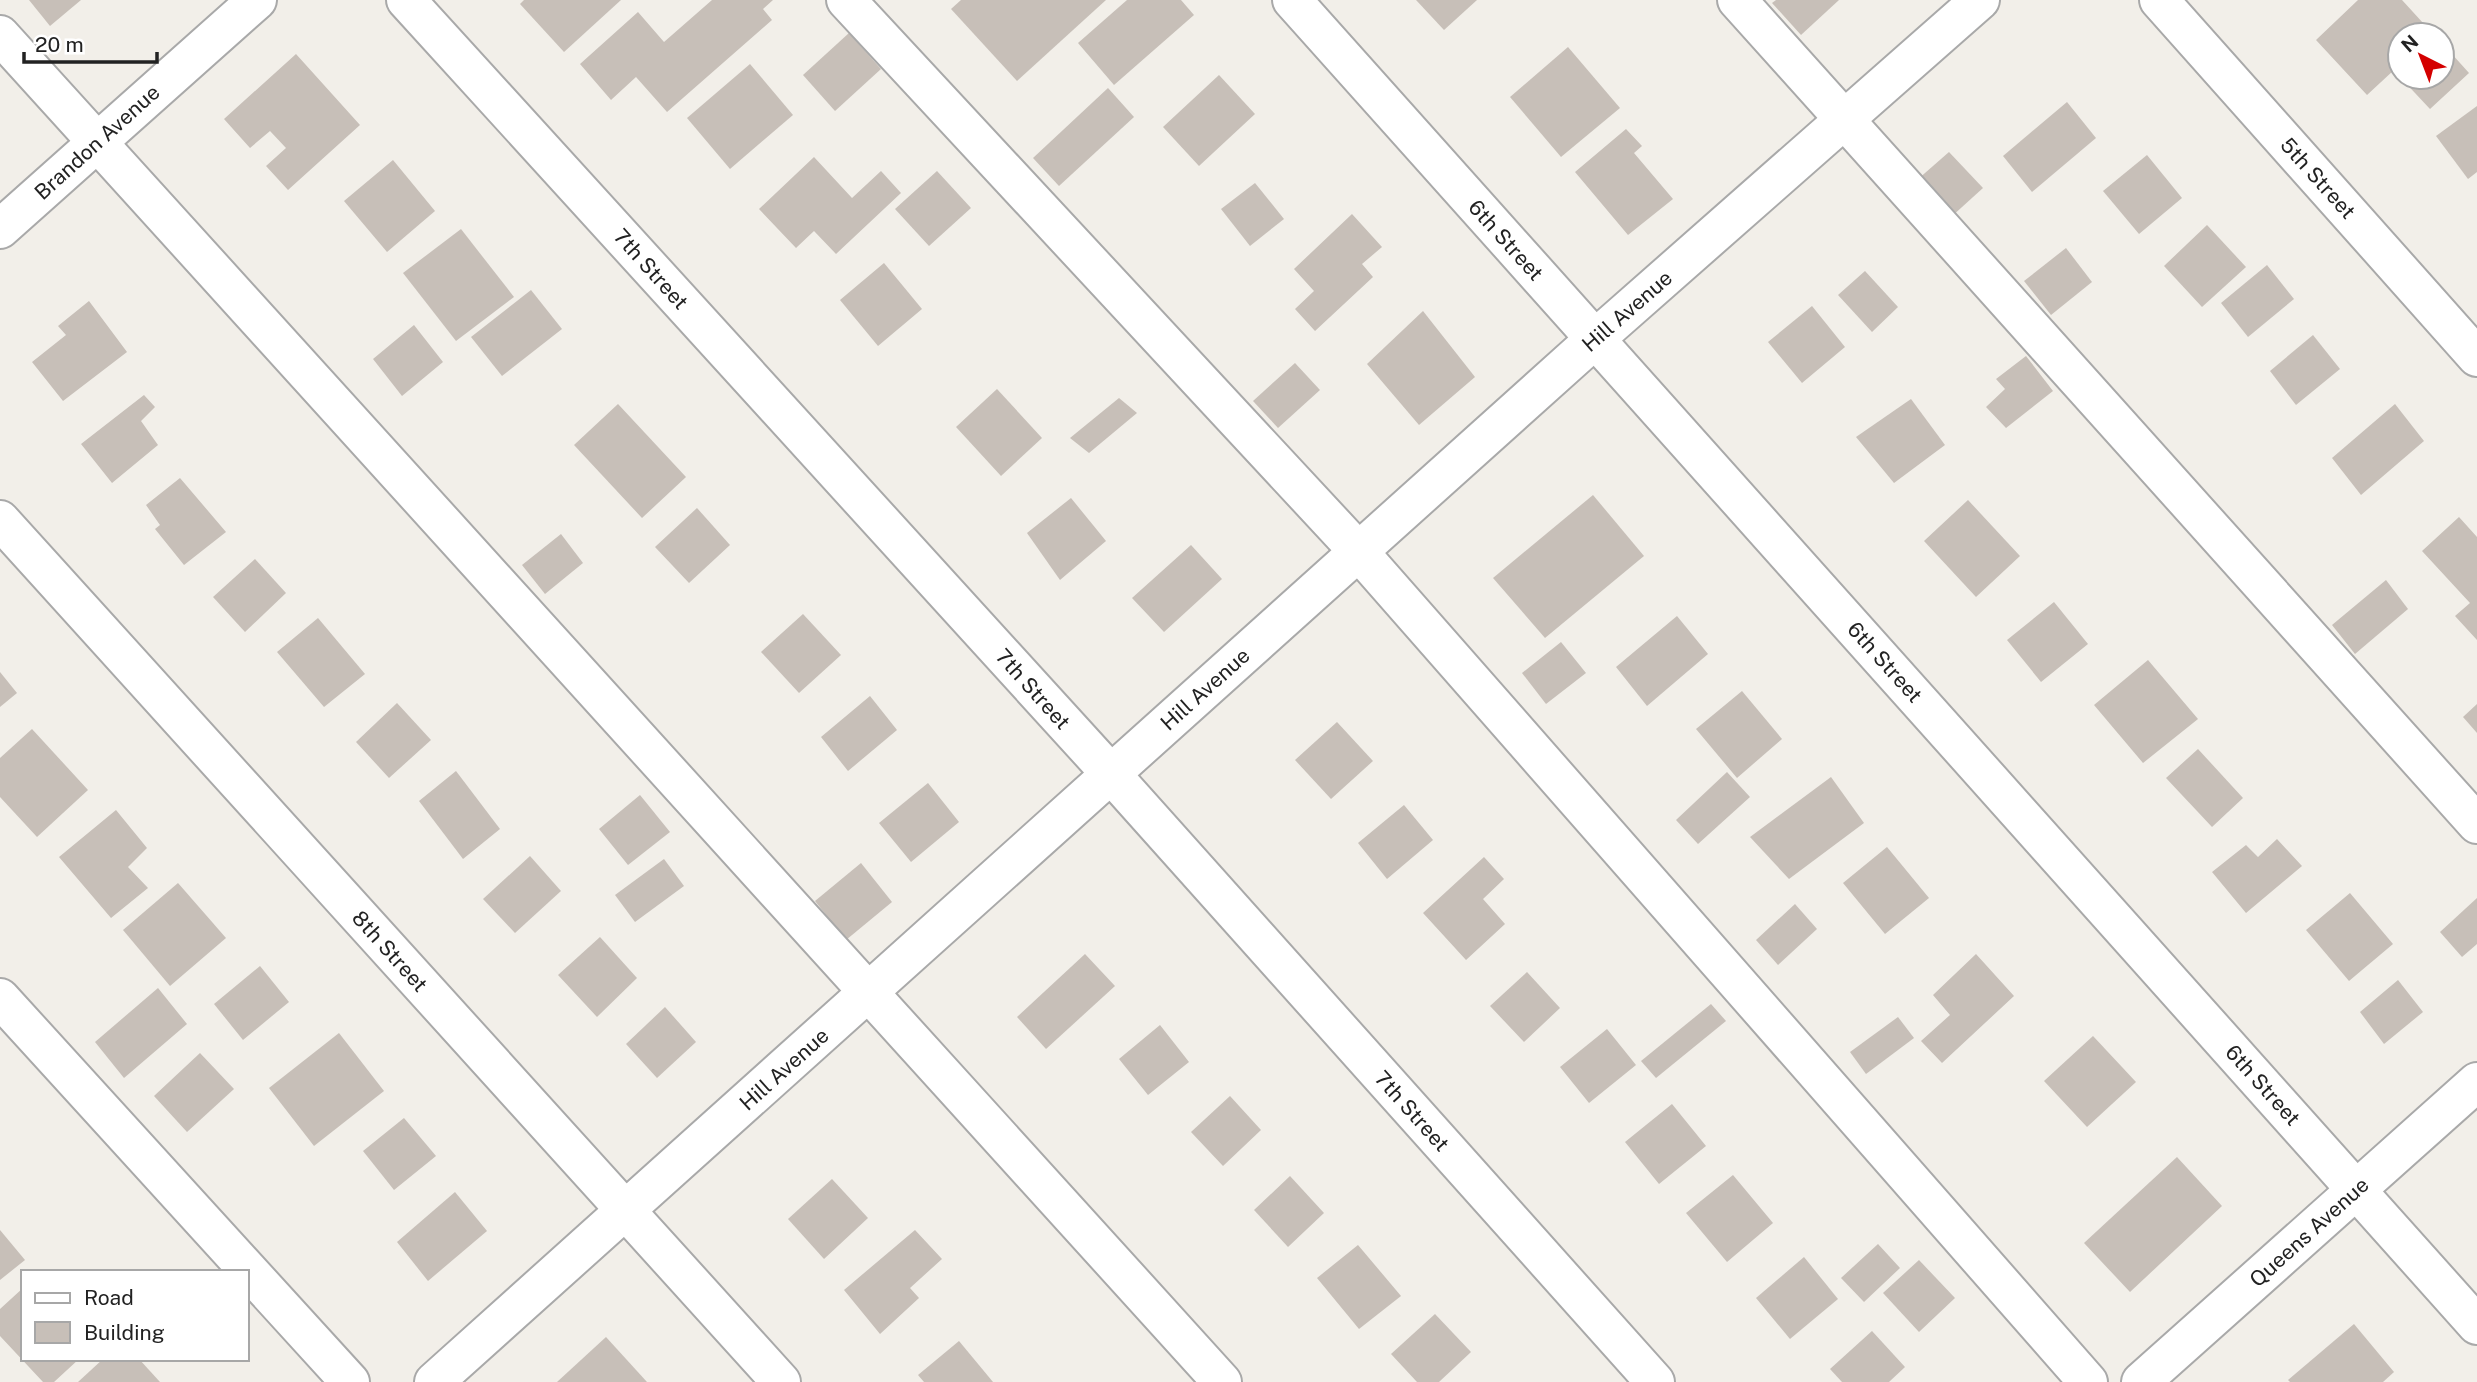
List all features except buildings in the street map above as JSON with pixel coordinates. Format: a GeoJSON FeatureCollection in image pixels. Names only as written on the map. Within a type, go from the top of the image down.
{"type":"FeatureCollection","features":[{"type":"Feature","properties":{"kind":"street","name":"Brandon Avenue"},"geometry":{"type":"LineString","coordinates":[[0,229],[257,0]]}},
{"type":"Feature","properties":{"kind":"street","name":"7th Street"},"geometry":{"type":"LineString","coordinates":[[406,0],[1111,774],[1655,1382]]}},
{"type":"Feature","properties":{"kind":"street"},"geometry":{"type":"LineString","coordinates":[[846,0],[1359,552],[2088,1382]]}},
{"type":"Feature","properties":{"kind":"street","name":"6th Street"},"geometry":{"type":"LineString","coordinates":[[1292,0],[2477,1325]]}},
{"type":"Feature","properties":{"kind":"street"},"geometry":{"type":"LineString","coordinates":[[1737,0],[2477,824]]}},
{"type":"Feature","properties":{"kind":"street","name":"Hill Avenue"},"geometry":{"type":"LineString","coordinates":[[434,1382],[1595,339],[1980,0]]}},
{"type":"Feature","properties":{"kind":"street","name":"5th Street"},"geometry":{"type":"LineString","coordinates":[[2159,0],[2477,357]]}},
{"type":"Feature","properties":{"kind":"street"},"geometry":{"type":"LineString","coordinates":[[0,35],[1222,1382]]}},
{"type":"Feature","properties":{"kind":"street","name":"8th Street"},"geometry":{"type":"LineString","coordinates":[[0,520],[781,1382]]}},
{"type":"Feature","properties":{"kind":"street"},"geometry":{"type":"LineString","coordinates":[[0,999],[248,1270]]}},
{"type":"Feature","properties":{"kind":"street","name":"Queens Avenue"},"geometry":{"type":"LineString","coordinates":[[2141,1382],[2477,1082]]}},
{"type":"Feature","properties":{"kind":"street"},"geometry":{"type":"LineString","coordinates":[[248,1270],[350,1382]]}}]}
